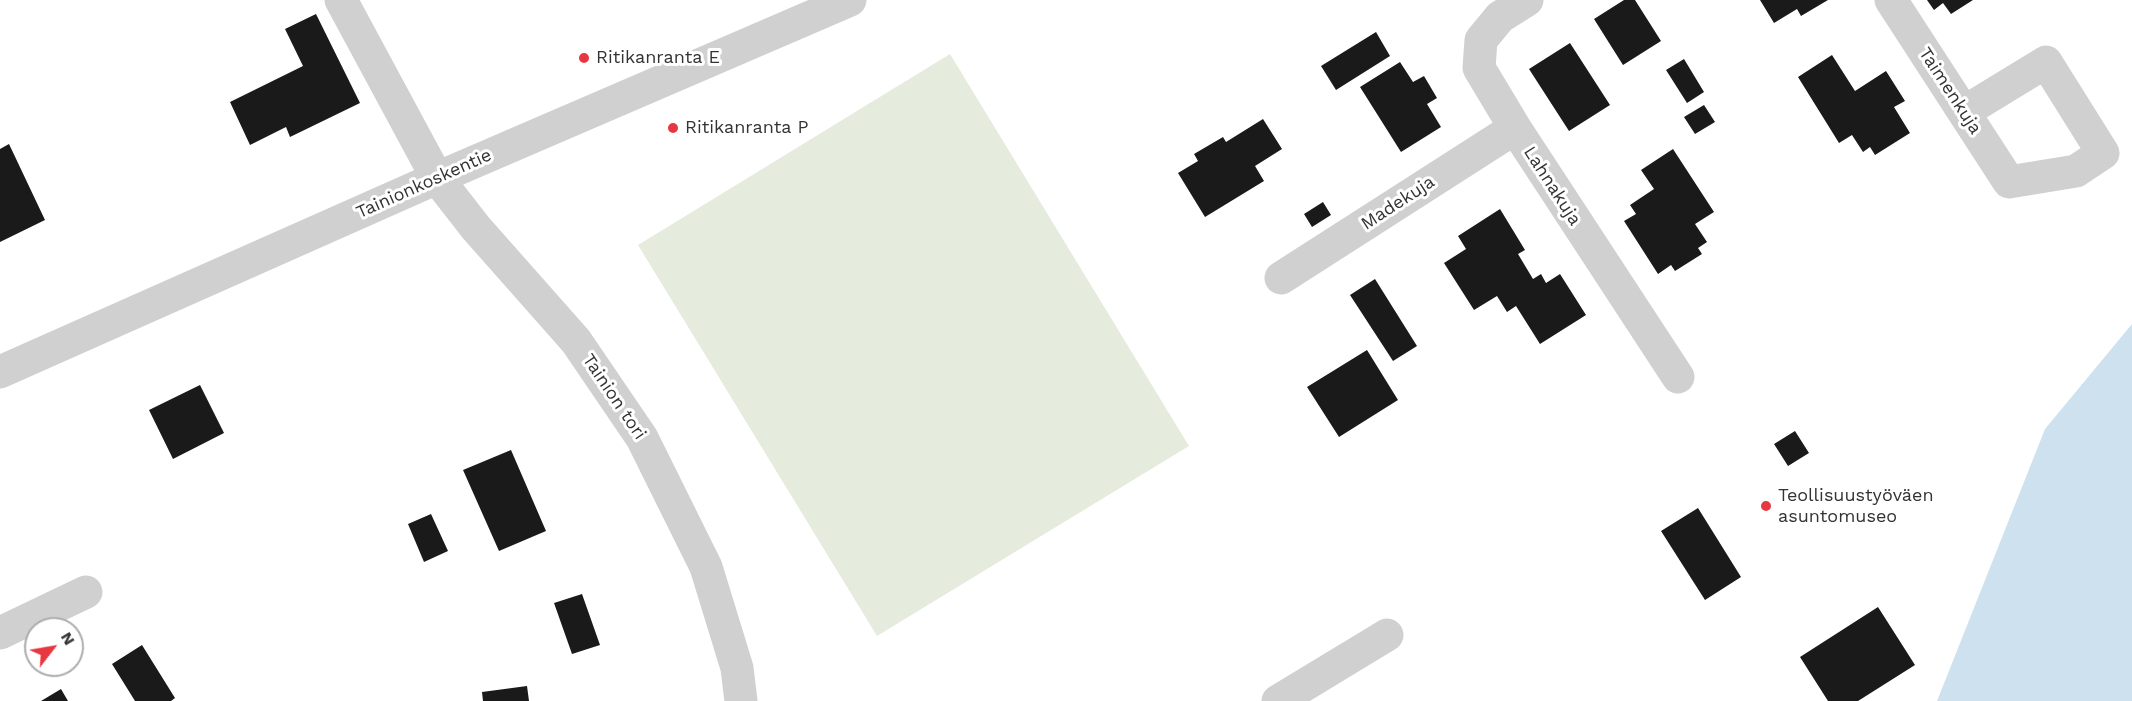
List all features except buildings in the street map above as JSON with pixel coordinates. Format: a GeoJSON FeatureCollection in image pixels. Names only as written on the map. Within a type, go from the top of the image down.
{"type":"FeatureCollection","features":[{"type":"Feature","properties":{"kind":"street","name":"Tainion tori"},"geometry":{"type":"LineString","coordinates":[[341,0],[437,178],[476,228],[576,341],[642,438],[706,567],[737,668],[741,701]]}},
{"type":"Feature","properties":{"kind":"street","name":"Tainionkoskentie"},"geometry":{"type":"LineString","coordinates":[[0,372],[437,178],[850,0]]}},
{"type":"Feature","properties":{"kind":"street","name":"Lahnakuja"},"geometry":{"type":"LineString","coordinates":[[1527,0],[1500,17],[1481,40],[1479,68],[1515,128],[1678,378]]}},
{"type":"Feature","properties":{"kind":"street","name":"Taimenkuja"},"geometry":{"type":"LineString","coordinates":[[1891,0],[2009,182],[2076,171],[2103,153],[2046,62],[1964,112]]}},
{"type":"Feature","properties":{"kind":"street","name":"Madekuja"},"geometry":{"type":"LineString","coordinates":[[1281,278],[1515,128]]}},
{"type":"Feature","properties":{"kind":"street"},"geometry":{"type":"LineString","coordinates":[[0,633],[86,592]]}},
{"type":"Feature","properties":{"kind":"street"},"geometry":{"type":"LineString","coordinates":[[1278,701],[1387,635]]}},
{"type":"Feature","properties":{"kind":"shaded area"},"geometry":{"type":"Polygon","coordinates":[[[950,54],[1189,446],[877,636],[638,245],[950,54]]]}},
{"type":"Feature","properties":{"kind":"water"},"geometry":{"type":"Polygon","coordinates":[[[2132,324],[2132,701],[1937,701],[2045,429],[2132,324]]]}},
{"type":"Feature","properties":{"kind":"place","name":"Ritikanranta E"},"geometry":{"type":"Point","coordinates":[584,58]}},
{"type":"Feature","properties":{"kind":"place","name":"Ritikanranta P"},"geometry":{"type":"Point","coordinates":[673,128]}},
{"type":"Feature","properties":{"kind":"place","name":"Teollisuustyöväen asuntomuseo"},"geometry":{"type":"Point","coordinates":[1766,506]}}]}
